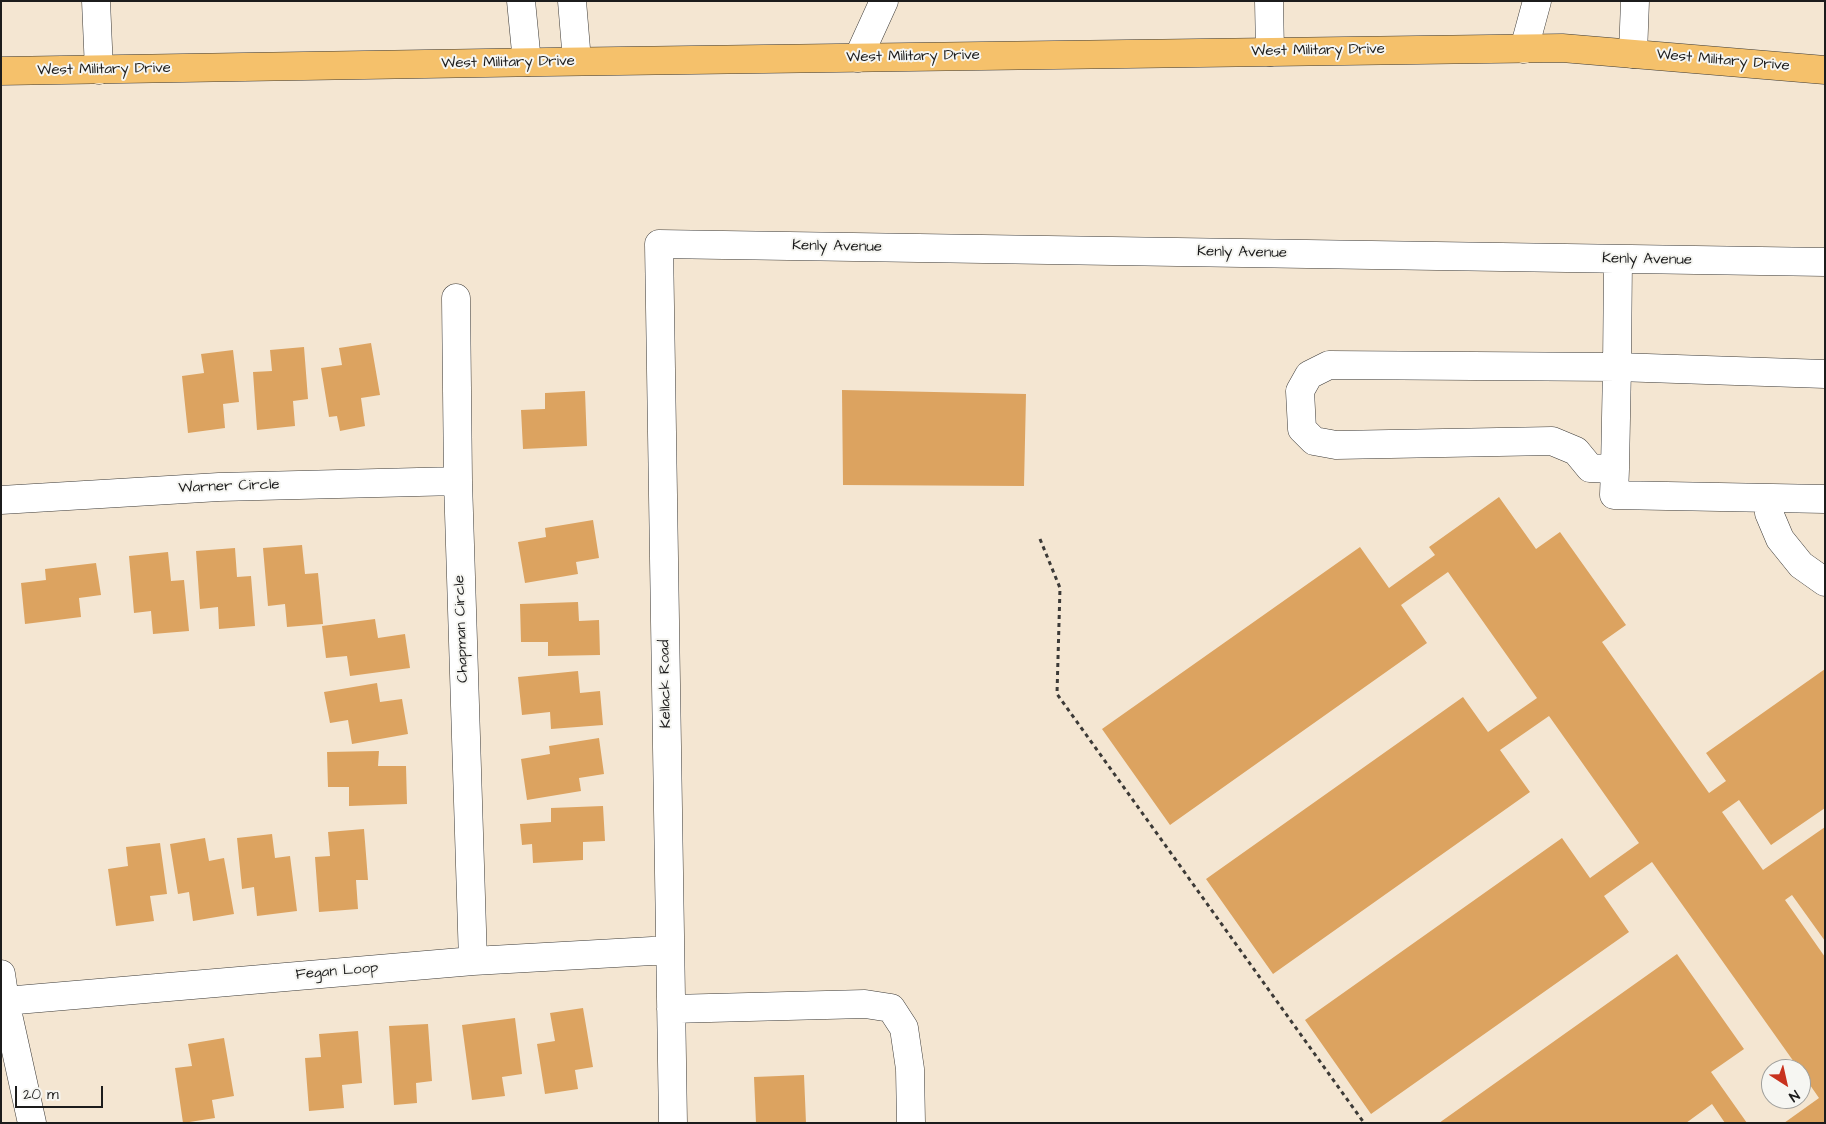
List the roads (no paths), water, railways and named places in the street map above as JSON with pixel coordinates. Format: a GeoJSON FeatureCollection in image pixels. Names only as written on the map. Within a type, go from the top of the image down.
{"type":"FeatureCollection","features":[{"type":"Feature","properties":{"kind":"main road","name":"West Military Drive"},"geometry":{"type":"LineString","coordinates":[[1,71],[1524,48],[1562,48],[1825,70]]}},
{"type":"Feature","properties":{"kind":"street"},"geometry":{"type":"LineString","coordinates":[[96,1],[99,70]]}},
{"type":"Feature","properties":{"kind":"street"},"geometry":{"type":"LineString","coordinates":[[521,1],[527,62]]}},
{"type":"Feature","properties":{"kind":"street"},"geometry":{"type":"LineString","coordinates":[[572,1],[577,61]]}},
{"type":"Feature","properties":{"kind":"street"},"geometry":{"type":"LineString","coordinates":[[858,58],[884,1]]}},
{"type":"Feature","properties":{"kind":"street"},"geometry":{"type":"LineString","coordinates":[[1269,1],[1270,52]]}},
{"type":"Feature","properties":{"kind":"street"},"geometry":{"type":"LineString","coordinates":[[1524,48],[1537,1]]}},
{"type":"Feature","properties":{"kind":"street"},"geometry":{"type":"LineString","coordinates":[[1633,54],[1636,1]]}},
{"type":"Feature","properties":{"kind":"street","name":"Kenly Avenue"},"geometry":{"type":"LineString","coordinates":[[659,244],[1825,262]]}},
{"type":"Feature","properties":{"kind":"street","name":"Kellack Road"},"geometry":{"type":"LineString","coordinates":[[659,244],[673,1123]]}},
{"type":"Feature","properties":{"kind":"street"},"geometry":{"type":"LineString","coordinates":[[1618,259],[1614,495],[1825,499]]}},
{"type":"Feature","properties":{"kind":"street","name":"Chapman Circle"},"geometry":{"type":"LineString","coordinates":[[456,298],[458,481],[473,961]]}},
{"type":"Feature","properties":{"kind":"street"},"geometry":{"type":"LineString","coordinates":[[1615,470],[1590,468],[1576,451],[1552,441],[1336,445],[1314,441],[1302,429],[1300,391],[1309,375],[1329,365],[1617,367],[1825,374]]}},
{"type":"Feature","properties":{"kind":"street","name":"Warner Circle"},"geometry":{"type":"LineString","coordinates":[[1,500],[218,487],[458,481]]}},
{"type":"Feature","properties":{"kind":"street"},"geometry":{"type":"LineString","coordinates":[[1768,498],[1769,512],[1780,539],[1801,565],[1825,582]]}},
{"type":"Feature","properties":{"kind":"street","name":"Fegan Loop"},"geometry":{"type":"LineString","coordinates":[[5,1001],[473,961],[670,950]]}},
{"type":"Feature","properties":{"kind":"street"},"geometry":{"type":"LineString","coordinates":[[1,974],[5,1001],[32,1123]]}},
{"type":"Feature","properties":{"kind":"street"},"geometry":{"type":"LineString","coordinates":[[671,1009],[865,1004],[891,1008],[904,1028],[910,1069],[911,1123]]}}]}
